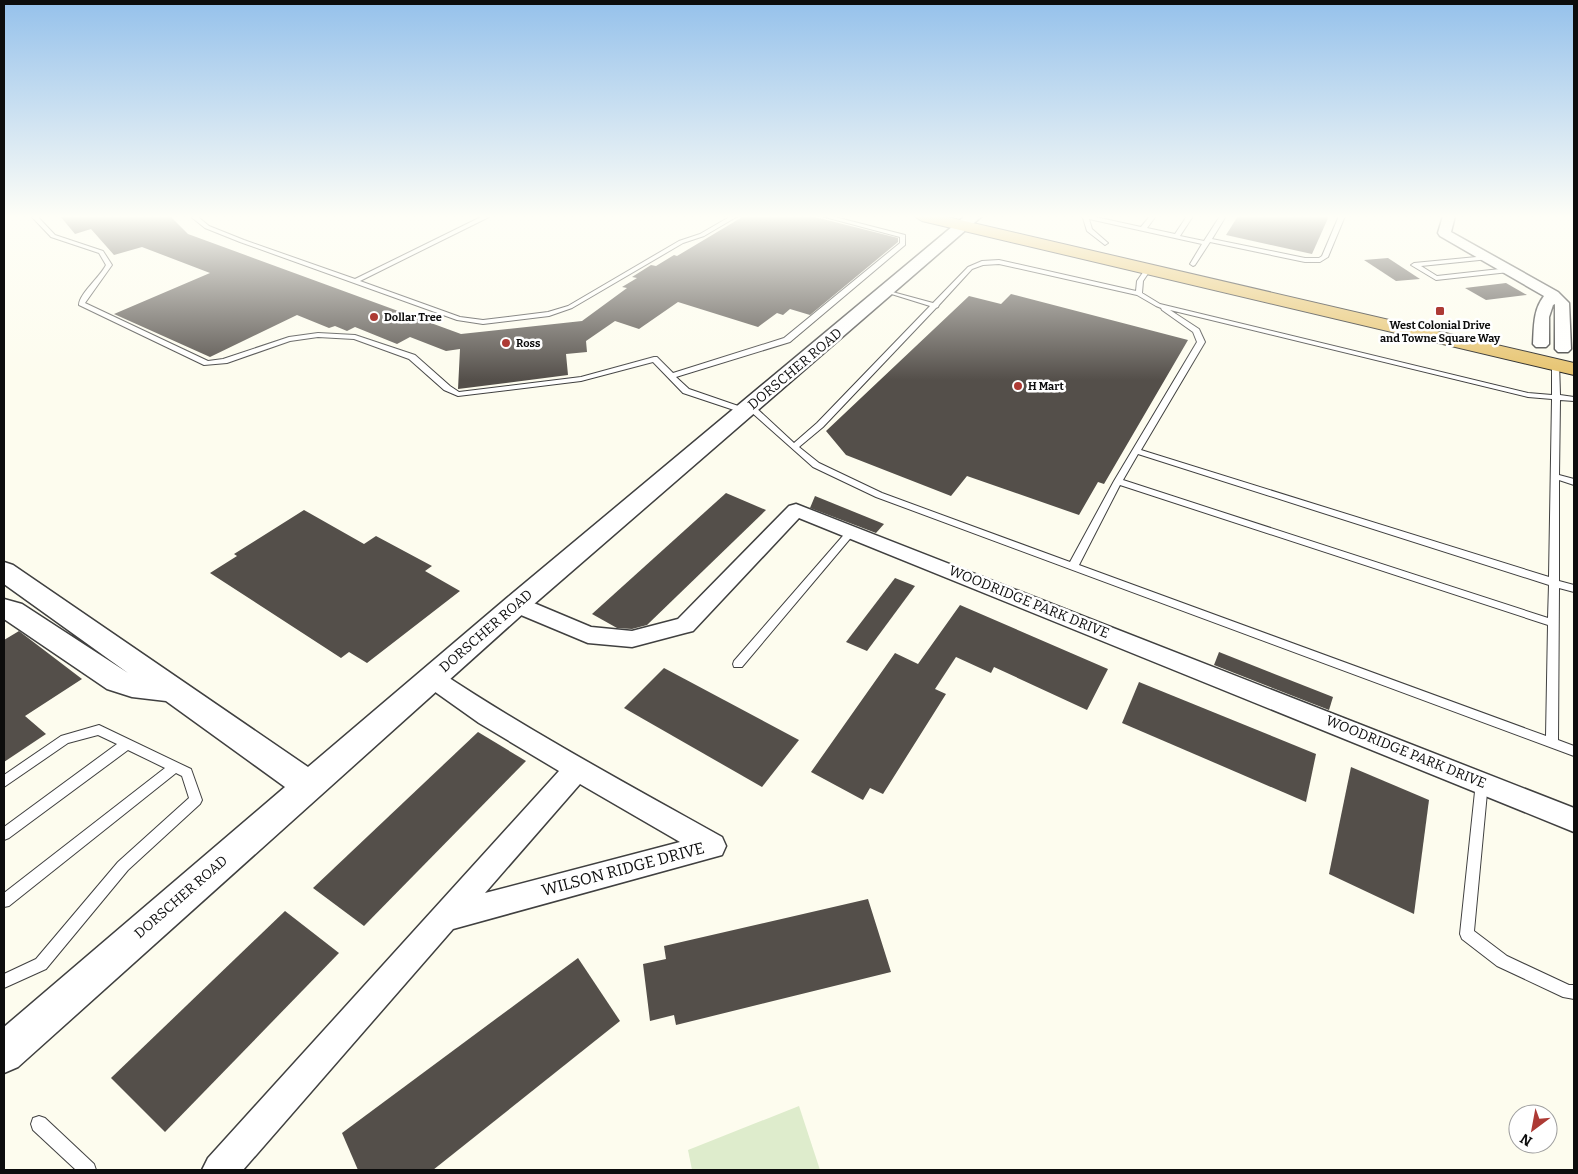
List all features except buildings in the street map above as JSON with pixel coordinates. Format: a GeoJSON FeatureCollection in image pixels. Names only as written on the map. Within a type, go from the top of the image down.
{"type":"FeatureCollection","features":[{"type":"Feature","properties":{"kind":"highway"},"geometry":{"type":"LineString","coordinates":[[1156,271],[1418,332],[1568,359]]}},
{"type":"Feature","properties":{"kind":"highway"},"geometry":{"type":"LineString","coordinates":[[1223,271],[1541,344],[1568,359]]}},
{"type":"Feature","properties":{"kind":"street","name":"DORSCHER ROAD"},"geometry":{"type":"LineString","coordinates":[[4,1053],[517,604],[911,271]]}},
{"type":"Feature","properties":{"kind":"street"},"geometry":{"type":"LineString","coordinates":[[1510,271],[1553,295],[1562,303],[1568,359]]}},
{"type":"Feature","properties":{"kind":"street"},"geometry":{"type":"LineString","coordinates":[[1541,344],[1544,308],[1547,300],[1553,295],[1574,294]]}},
{"type":"Feature","properties":{"kind":"street","name":"WOODRIDGE PARK DRIVE"},"geometry":{"type":"LineString","coordinates":[[517,604],[588,635],[632,639],[685,625],[796,510],[1574,820]]}},
{"type":"Feature","properties":{"kind":"street"},"geometry":{"type":"LineString","coordinates":[[4,571],[308,785]]}},
{"type":"Feature","properties":{"kind":"street"},"geometry":{"type":"LineString","coordinates":[[4,610],[12,611],[27,620],[117,681],[132,686],[173,690]]}},
{"type":"Feature","properties":{"kind":"street","name":"WILSON RIDGE DRIVE"},"geometry":{"type":"LineString","coordinates":[[432,678],[488,716],[712,846],[446,917]]}},
{"type":"Feature","properties":{"kind":"street"},"geometry":{"type":"LineString","coordinates":[[220,1170],[577,769]]}},
{"type":"Feature","properties":{"kind":"lane"},"geometry":{"type":"LineString","coordinates":[[107,271],[81,304],[201,362],[224,361],[289,340],[318,335],[355,337],[412,357],[447,388],[458,394],[581,378],[654,359],[686,391],[748,409],[816,465],[879,495],[1574,751]]}},
{"type":"Feature","properties":{"kind":"lane"},"geometry":{"type":"LineString","coordinates":[[323,271],[467,321],[549,314],[570,307],[632,271]]}},
{"type":"Feature","properties":{"kind":"lane"},"geometry":{"type":"LineString","coordinates":[[354,282],[377,271]]}},
{"type":"Feature","properties":{"kind":"lane"},"geometry":{"type":"LineString","coordinates":[[672,376],[787,340],[871,271]]}},
{"type":"Feature","properties":{"kind":"lane"},"geometry":{"type":"LineString","coordinates":[[794,447],[820,425],[936,306],[968,271]]}},
{"type":"Feature","properties":{"kind":"lane"},"geometry":{"type":"LineString","coordinates":[[1037,271],[1139,294],[1196,331],[1201,342],[1118,482],[1073,566]]}},
{"type":"Feature","properties":{"kind":"lane"},"geometry":{"type":"LineString","coordinates":[[1139,294],[1140,281],[1147,271]]}},
{"type":"Feature","properties":{"kind":"lane"},"geometry":{"type":"LineString","coordinates":[[1424,271],[1436,278],[1502,271]]}},
{"type":"Feature","properties":{"kind":"lane"},"geometry":{"type":"LineString","coordinates":[[887,291],[936,306]]}},
{"type":"Feature","properties":{"kind":"lane"},"geometry":{"type":"LineString","coordinates":[[1158,305],[1528,395],[1574,399]]}},
{"type":"Feature","properties":{"kind":"lane"},"geometry":{"type":"LineString","coordinates":[[1552,742],[1556,396],[1568,359]]}},
{"type":"Feature","properties":{"kind":"lane"},"geometry":{"type":"LineString","coordinates":[[1137,451],[1574,589]]}},
{"type":"Feature","properties":{"kind":"lane"},"geometry":{"type":"LineString","coordinates":[[1554,476],[1574,482]]}},
{"type":"Feature","properties":{"kind":"lane"},"geometry":{"type":"LineString","coordinates":[[1118,482],[1553,623]]}},
{"type":"Feature","properties":{"kind":"lane"},"geometry":{"type":"LineString","coordinates":[[738,664],[851,532]]}},
{"type":"Feature","properties":{"kind":"lane"},"geometry":{"type":"LineString","coordinates":[[4,782],[65,739],[99,730],[187,773],[196,800],[123,866],[41,964],[4,981]]}},
{"type":"Feature","properties":{"kind":"lane"},"geometry":{"type":"LineString","coordinates":[[4,834],[127,744]]}},
{"type":"Feature","properties":{"kind":"lane"},"geometry":{"type":"LineString","coordinates":[[4,901],[175,767]]}},
{"type":"Feature","properties":{"kind":"lane"},"geometry":{"type":"LineString","coordinates":[[1482,782],[1467,934],[1502,961],[1568,992],[1574,992]]}},
{"type":"Feature","properties":{"kind":"lane"},"geometry":{"type":"LineString","coordinates":[[39,1124],[88,1170]]}},
{"type":"Feature","properties":{"kind":"green space"},"geometry":{"type":"Polygon","coordinates":[[[799,1106],[820,1170],[692,1170],[688,1150],[799,1106]]]}},
{"type":"Feature","properties":{"kind":"place","name":"West Colonial Drive and Towne Square Way"},"geometry":{"type":"Point","coordinates":[1440,311]}},
{"type":"Feature","properties":{"kind":"place","name":"Dollar Tree"},"geometry":{"type":"Point","coordinates":[374,317]}},
{"type":"Feature","properties":{"kind":"place","name":"Ross"},"geometry":{"type":"Point","coordinates":[506,343]}},
{"type":"Feature","properties":{"kind":"place","name":"H Mart"},"geometry":{"type":"Point","coordinates":[1018,386]}}]}
